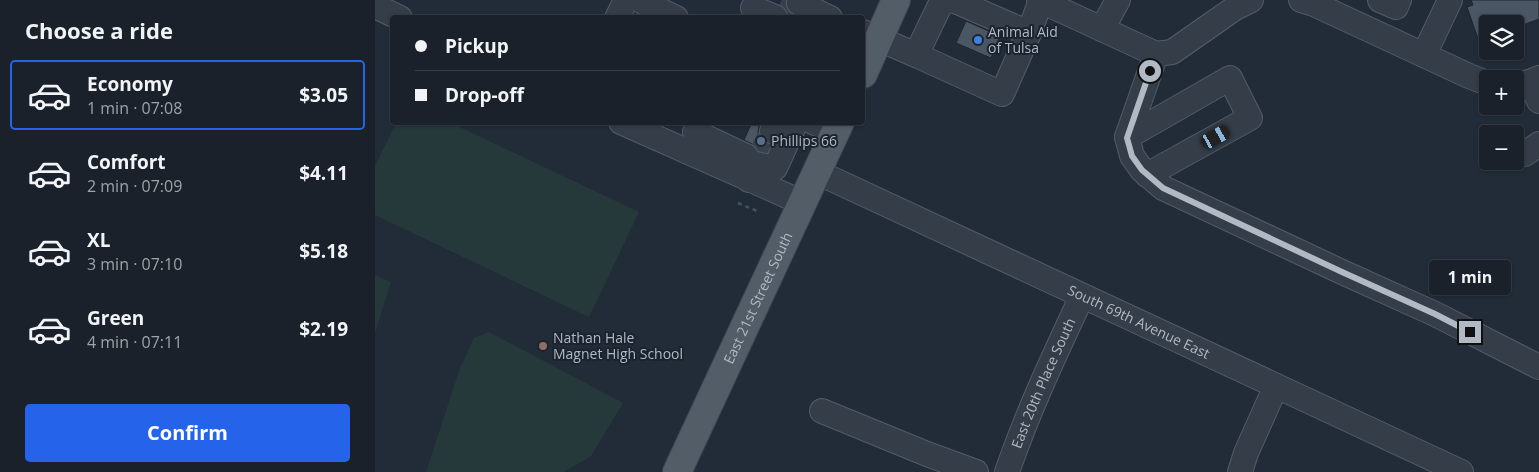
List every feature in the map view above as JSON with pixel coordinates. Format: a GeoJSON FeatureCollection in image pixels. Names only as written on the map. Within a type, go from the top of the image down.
{"type":"FeatureCollection","features":[{"type":"Feature","properties":{"kind":"main road"},"geometry":{"type":"LineString","coordinates":[[865,63],[870,36],[896,0]]}},
{"type":"Feature","properties":{"kind":"main road","name":"East 21st Street South"},"geometry":{"type":"LineString","coordinates":[[677,472],[817,172],[830,126]]}},
{"type":"Feature","properties":{"kind":"street"},"geometry":{"type":"LineString","coordinates":[[1102,29],[1117,0]]}},
{"type":"Feature","properties":{"kind":"street"},"geometry":{"type":"LineString","coordinates":[[870,36],[1002,94],[1029,33],[1049,2],[1156,54],[1172,52],[1235,8],[1251,0]]}},
{"type":"Feature","properties":{"kind":"street"},"geometry":{"type":"LineString","coordinates":[[1301,0],[1314,4],[1479,79]]}},
{"type":"Feature","properties":{"kind":"street"},"geometry":{"type":"LineString","coordinates":[[1380,0],[1396,7],[1399,0]]}},
{"type":"Feature","properties":{"kind":"street"},"geometry":{"type":"LineString","coordinates":[[1424,55],[1450,0]]}},
{"type":"Feature","properties":{"kind":"street"},"geometry":{"type":"LineString","coordinates":[[620,15],[635,1],[669,15]]}},
{"type":"Feature","properties":{"kind":"street"},"geometry":{"type":"LineString","coordinates":[[916,55],[945,1],[1029,33]]}},
{"type":"Feature","properties":{"kind":"street"},"geometry":{"type":"LineString","coordinates":[[377,4],[395,15]]}},
{"type":"Feature","properties":{"kind":"street"},"geometry":{"type":"LineString","coordinates":[[1156,54],[1127,138],[1132,156],[1147,175],[1163,188],[1435,314],[1539,367]]}},
{"type":"Feature","properties":{"kind":"street"},"geometry":{"type":"LineString","coordinates":[[1127,138],[1230,78],[1250,118],[1147,175]]}},
{"type":"Feature","properties":{"kind":"street"},"geometry":{"type":"LineString","coordinates":[[645,128],[693,136],[752,162],[775,168],[795,125]]}},
{"type":"Feature","properties":{"kind":"street"},"geometry":{"type":"LineString","coordinates":[[752,162],[803,203]]}},
{"type":"Feature","properties":{"kind":"street","name":"South 69th Avenue East"},"geometry":{"type":"LineString","coordinates":[[817,172],[1461,472]]}},
{"type":"Feature","properties":{"kind":"street","name":"East 20th Place South"},"geometry":{"type":"LineString","coordinates":[[1007,472],[1036,396],[1083,296]]}},
{"type":"Feature","properties":{"kind":"street"},"geometry":{"type":"LineString","coordinates":[[1240,472],[1276,386]]}},
{"type":"Feature","properties":{"kind":"street"},"geometry":{"type":"LineString","coordinates":[[821,411],[976,472]]}},
{"type":"Feature","properties":{"kind":"path"},"geometry":{"type":"LineString","coordinates":[[739,203],[757,211]]}},
{"type":"Feature","properties":{"kind":"green space"},"geometry":{"type":"Polygon","coordinates":[[[395,125],[455,125],[639,212],[589,317],[375,215],[375,166],[395,125]]]}},
{"type":"Feature","properties":{"kind":"green space"},"geometry":{"type":"Polygon","coordinates":[[[375,275],[391,282],[375,333],[375,275]]]}},
{"type":"Feature","properties":{"kind":"green space"},"geometry":{"type":"Polygon","coordinates":[[[489,332],[623,403],[591,456],[564,472],[426,472],[460,368],[474,338],[489,332]]]}},
{"type":"Feature","properties":{"kind":"building"},"geometry":{"type":"Polygon","coordinates":[[[1471,0],[1539,0],[1539,19],[1524,25],[1524,15],[1479,15],[1479,42],[1467,7],[1473,5],[1471,0]]]}},
{"type":"Feature","properties":{"kind":"building","name":"Animal Aid of Tulsa"},"geometry":{"type":"Polygon","coordinates":[[[966,21],[1000,36],[991,58],[956,43],[966,21]]]}},
{"type":"Feature","properties":{"kind":"building"},"geometry":{"type":"Polygon","coordinates":[[[751,125],[759,125],[758,132],[761,139],[771,144],[767,152],[758,151],[752,144],[744,140],[751,125]]]}},
{"type":"Feature","properties":{"kind":"tunnel"},"geometry":{"type":"LineString","coordinates":[[779,6],[794,13]]}},
{"type":"Feature","properties":{"kind":"tunnel"},"geometry":{"type":"LineString","coordinates":[[760,156],[772,131]]}},
{"type":"Feature","properties":{"kind":"place","name":"Animal Aid of Tulsa"},"geometry":{"type":"Point","coordinates":[978,40]}},
{"type":"Feature","properties":{"kind":"place","name":"Phillips 66"},"geometry":{"type":"Point","coordinates":[761,141]}},
{"type":"Feature","properties":{"kind":"place","name":"Nathan Hale Magnet High School"},"geometry":{"type":"Point","coordinates":[543,346]}},
{"type":"Feature","properties":{"kind":"route"},"geometry":{"type":"LineString","coordinates":[[1150,71],[1127,138],[1132,156],[1142,170],[1163,188],[1470,332]]}}]}
